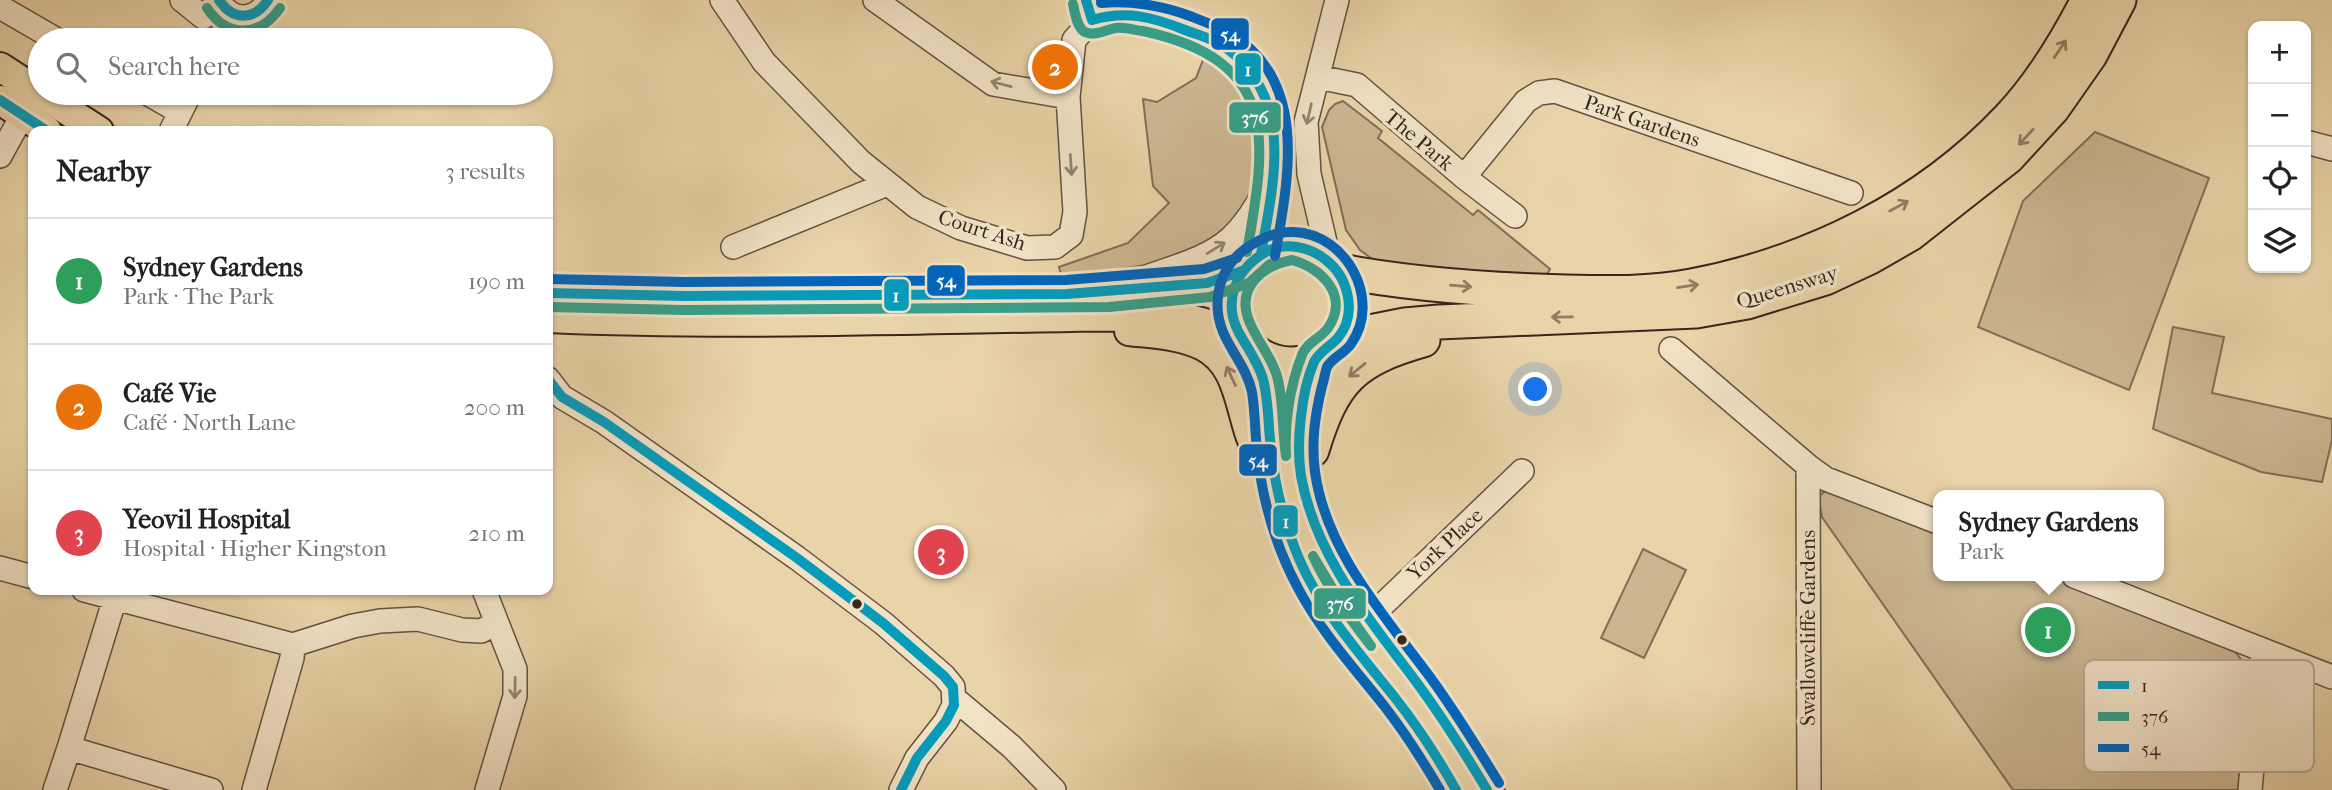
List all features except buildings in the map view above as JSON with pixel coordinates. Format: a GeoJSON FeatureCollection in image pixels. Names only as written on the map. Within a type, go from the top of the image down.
{"type":"FeatureCollection","features":[{"type":"Feature","properties":{"kind":"highway","name":"Queensway"},"geometry":{"type":"LineString","coordinates":[[1334,265],[1393,281],[1509,290],[1642,292],[1691,286],[1793,259],[1836,242],[1913,198],[1968,158],[2010,117],[2026,96],[2071,32],[2088,0]]}},
{"type":"Feature","properties":{"kind":"highway","name":"Queensway"},"geometry":{"type":"LineString","coordinates":[[1328,348],[1405,325],[1696,311],[1747,302],[1825,278],[1910,234],[2008,157],[2053,108],[2090,55],[2119,0]]}},
{"type":"Feature","properties":{"kind":"highway"},"geometry":{"type":"LineString","coordinates":[[1456,790],[1408,714],[1322,602],[1301,564],[1283,510],[1290,482],[1299,436],[1328,348],[1349,315],[1350,300],[1347,285],[1334,265],[1313,250],[1296,246],[1278,247],[1251,262],[1232,297],[1232,311],[1266,388],[1272,454],[1290,482],[1309,505],[1326,553],[1345,587],[1432,703],[1487,790]]}},
{"type":"Feature","properties":{"kind":"highway"},"geometry":{"type":"LineString","coordinates":[[1290,482],[1326,409],[1344,381],[1356,369],[1395,347],[1488,319]]}},
{"type":"Feature","properties":{"kind":"highway"},"geometry":{"type":"LineString","coordinates":[[1246,343],[1276,362],[1289,364],[1328,348]]}},
{"type":"Feature","properties":{"kind":"main road"},"geometry":{"type":"LineString","coordinates":[[0,66],[28,84]]}},
{"type":"Feature","properties":{"kind":"main road"},"geometry":{"type":"LineString","coordinates":[[59,105],[91,126]]}},
{"type":"Feature","properties":{"kind":"main road"},"geometry":{"type":"LineString","coordinates":[[11,107],[40,126]]}},
{"type":"Feature","properties":{"kind":"main road"},"geometry":{"type":"LineString","coordinates":[[553,293],[684,296],[1108,293],[1207,283],[1251,262]]}},
{"type":"Feature","properties":{"kind":"main road"},"geometry":{"type":"LineString","coordinates":[[553,318],[677,321],[1153,316],[1191,318],[1207,322],[1246,343]]}},
{"type":"Feature","properties":{"kind":"main road"},"geometry":{"type":"LineString","coordinates":[[1048,319],[1181,338],[1214,353],[1233,378],[1251,438],[1290,482]]}},
{"type":"Feature","properties":{"kind":"street"},"geometry":{"type":"LineString","coordinates":[[182,0],[203,17]]}},
{"type":"Feature","properties":{"kind":"street"},"geometry":{"type":"LineString","coordinates":[[222,28],[226,8],[251,17],[259,13],[268,0]]}},
{"type":"Feature","properties":{"kind":"street","name":"Court Ash"},"geometry":{"type":"LineString","coordinates":[[722,0],[764,62],[861,162],[887,184],[917,207],[961,228],[1027,248],[1055,247],[1071,235],[1074,212],[1068,97],[1074,40],[1089,10]]}},
{"type":"Feature","properties":{"kind":"street"},"geometry":{"type":"LineString","coordinates":[[875,0],[993,84],[1068,97]]}},
{"type":"Feature","properties":{"kind":"street"},"geometry":{"type":"LineString","coordinates":[[1334,265],[1308,174],[1306,122],[1337,0]]}},
{"type":"Feature","properties":{"kind":"street"},"geometry":{"type":"LineString","coordinates":[[0,7],[36,28]]}},
{"type":"Feature","properties":{"kind":"street"},"geometry":{"type":"LineString","coordinates":[[1089,10],[1171,23],[1222,45],[1245,63],[1262,86],[1274,118],[1273,177],[1251,262]]}},
{"type":"Feature","properties":{"kind":"street","name":"The Park"},"geometry":{"type":"LineString","coordinates":[[1318,78],[1357,85],[1464,177],[1515,216]]}},
{"type":"Feature","properties":{"kind":"street","name":"Park Gardens"},"geometry":{"type":"LineString","coordinates":[[1464,177],[1525,101],[1539,93],[1555,91],[1851,193]]}},
{"type":"Feature","properties":{"kind":"street"},"geometry":{"type":"LineString","coordinates":[[160,105],[176,119]]}},
{"type":"Feature","properties":{"kind":"street"},"geometry":{"type":"LineString","coordinates":[[0,156],[11,107]]}},
{"type":"Feature","properties":{"kind":"street"},"geometry":{"type":"LineString","coordinates":[[2311,143],[2332,149]]}},
{"type":"Feature","properties":{"kind":"street"},"geometry":{"type":"LineString","coordinates":[[1108,293],[1197,259],[1218,248],[1245,224],[1273,177]]}},
{"type":"Feature","properties":{"kind":"street"},"geometry":{"type":"LineString","coordinates":[[733,247],[887,184]]}},
{"type":"Feature","properties":{"kind":"street"},"geometry":{"type":"LineString","coordinates":[[1671,349],[1826,479],[1933,520]]}},
{"type":"Feature","properties":{"kind":"street"},"geometry":{"type":"LineString","coordinates":[[553,385],[562,397],[659,460],[857,603],[944,676],[953,687],[955,699],[946,721],[917,758],[901,790]]}},
{"type":"Feature","properties":{"kind":"street","name":"Swallowcliffe Gardens"},"geometry":{"type":"LineString","coordinates":[[1808,466],[1809,790]]}},
{"type":"Feature","properties":{"kind":"street","name":"York Place"},"geometry":{"type":"LineString","coordinates":[[1368,619],[1522,471]]}},
{"type":"Feature","properties":{"kind":"street"},"geometry":{"type":"LineString","coordinates":[[0,568],[28,576]]}},
{"type":"Feature","properties":{"kind":"street"},"geometry":{"type":"LineString","coordinates":[[2087,581],[2287,660]]}},
{"type":"Feature","properties":{"kind":"street"},"geometry":{"type":"LineString","coordinates":[[103,595],[293,645],[353,626],[380,621],[418,619],[462,630],[481,631],[497,623]]}},
{"type":"Feature","properties":{"kind":"street"},"geometry":{"type":"LineString","coordinates":[[486,595],[515,669],[516,696],[487,790]]}},
{"type":"Feature","properties":{"kind":"street"},"geometry":{"type":"LineString","coordinates":[[55,790],[115,598]]}},
{"type":"Feature","properties":{"kind":"street"},"geometry":{"type":"LineString","coordinates":[[254,790],[292,658],[293,645]]}},
{"type":"Feature","properties":{"kind":"street"},"geometry":{"type":"LineString","coordinates":[[2262,660],[2263,651]]}},
{"type":"Feature","properties":{"kind":"street"},"geometry":{"type":"LineString","coordinates":[[2314,670],[2332,677]]}},
{"type":"Feature","properties":{"kind":"street"},"geometry":{"type":"LineString","coordinates":[[955,699],[1012,747],[1055,790]]}},
{"type":"Feature","properties":{"kind":"street"},"geometry":{"type":"LineString","coordinates":[[69,748],[211,790]]}},
{"type":"Feature","properties":{"kind":"street"},"geometry":{"type":"LineString","coordinates":[[2250,790],[2252,772]]}},
{"type":"Feature","properties":{"kind":"shaded area"},"geometry":{"type":"Polygon","coordinates":[[[1208,47],[1242,76],[1257,99],[1267,144],[1260,185],[1249,205],[1214,240],[1185,254],[1146,265],[1062,278],[1059,267],[1128,243],[1169,203],[1153,186],[1143,99],[1157,102],[1196,78],[1208,47]]]}},
{"type":"Feature","properties":{"kind":"shaded area"},"geometry":{"type":"Polygon","coordinates":[[[1343,101],[1382,131],[1378,138],[1473,215],[1478,210],[1550,269],[1544,280],[1399,266],[1375,261],[1360,250],[1346,230],[1322,127],[1329,110],[1343,101]]]}},
{"type":"Feature","properties":{"kind":"shaded area"},"geometry":{"type":"Polygon","coordinates":[[[2095,132],[2209,178],[2129,390],[1978,327],[2023,201],[2095,132]]]}},
{"type":"Feature","properties":{"kind":"shaded area"},"geometry":{"type":"Polygon","coordinates":[[[2173,327],[2224,337],[2212,393],[2332,419],[2332,440],[2322,482],[2261,472],[2153,429],[2173,327]]]}},
{"type":"Feature","properties":{"kind":"shaded area"},"geometry":{"type":"Polygon","coordinates":[[[1828,489],[1933,527],[1933,581],[2070,581],[2230,645],[2242,660],[2084,660],[2084,772],[2240,772],[2238,790],[2013,790],[1822,517],[1818,497],[1828,489]]]}},
{"type":"Feature","properties":{"kind":"shaded area"},"geometry":{"type":"Polygon","coordinates":[[[1643,549],[1686,570],[1644,658],[1601,638],[1643,549]]]}},
{"type":"Feature","properties":{"kind":"transit line","name":"1"},"geometry":{"type":"LineString","coordinates":[[219,0],[231,12],[244,16],[256,12],[268,0]]}},
{"type":"Feature","properties":{"kind":"transit line","name":"1"},"geometry":{"type":"LineString","coordinates":[[1086,0],[1092,20],[1128,15],[1162,22],[1221,44],[1247,68],[1262,91],[1271,116],[1274,142],[1271,198],[1261,254]]}},
{"type":"Feature","properties":{"kind":"transit line","name":"54"},"geometry":{"type":"LineString","coordinates":[[1101,0],[1101,3],[1135,3],[1180,12],[1215,26],[1255,53],[1272,77],[1283,104],[1288,165],[1275,256]]}},
{"type":"Feature","properties":{"kind":"transit line","name":"376"},"geometry":{"type":"LineString","coordinates":[[1073,4],[1078,24],[1085,32],[1093,34],[1126,28],[1188,44],[1220,62],[1241,84],[1254,110],[1259,140],[1258,174],[1247,252]]}},
{"type":"Feature","properties":{"kind":"transit line","name":"376"},"geometry":{"type":"LineString","coordinates":[[207,8],[215,18],[231,28]]}},
{"type":"Feature","properties":{"kind":"transit line","name":"376"},"geometry":{"type":"LineString","coordinates":[[256,28],[272,18],[280,8]]}},
{"type":"Feature","properties":{"kind":"transit line","name":"1"},"geometry":{"type":"LineString","coordinates":[[0,100],[39,126]]}},
{"type":"Feature","properties":{"kind":"transit line","name":"54"},"geometry":{"type":"LineString","coordinates":[[1440,790],[1400,727],[1328,636],[1308,606],[1283,557],[1271,522],[1259,469],[1252,392],[1247,376],[1219,321],[1218,298],[1223,276],[1236,257],[1256,242],[1274,234],[1294,232],[1313,236],[1330,244],[1344,257],[1354,272],[1361,290],[1363,308],[1360,327],[1351,344],[1327,367],[1316,418],[1314,461],[1321,501],[1331,529],[1359,581],[1430,677],[1499,783]]}},
{"type":"Feature","properties":{"kind":"transit line","name":"1"},"geometry":{"type":"LineString","coordinates":[[1456,790],[1412,721],[1320,598],[1300,561],[1290,534],[1275,478],[1263,379],[1256,361],[1239,333],[1232,309],[1232,298],[1240,277],[1256,259],[1273,249],[1297,247],[1320,255],[1334,268],[1348,297],[1349,308],[1344,329],[1314,362],[1301,418],[1301,476],[1319,535],[1365,614],[1438,712],[1487,790]]}},
{"type":"Feature","properties":{"kind":"transit line","name":"54"},"geometry":{"type":"LineString","coordinates":[[553,279],[684,282],[1066,280],[1204,269],[1237,258]]}},
{"type":"Feature","properties":{"kind":"transit line","name":"376"},"geometry":{"type":"LineString","coordinates":[[1292,260],[1313,270],[1330,285],[1336,305],[1328,328],[1307,347],[1298,367],[1287,418],[1286,456],[1277,376],[1251,326],[1246,296],[1255,279],[1263,272],[1292,260]]}},
{"type":"Feature","properties":{"kind":"transit line","name":"376"},"geometry":{"type":"LineString","coordinates":[[553,307],[684,310],[1109,307],[1210,297],[1249,283],[1270,264]]}},
{"type":"Feature","properties":{"kind":"transit line","name":"1"},"geometry":{"type":"LineString","coordinates":[[553,293],[684,296],[1067,294],[1207,283],[1242,271]]}},
{"type":"Feature","properties":{"kind":"transit line","name":"1"},"geometry":{"type":"LineString","coordinates":[[553,385],[562,397],[604,422],[797,558],[883,623],[944,676],[953,687],[954,705],[946,721],[917,758],[901,790]]}},
{"type":"Feature","properties":{"kind":"transit line","name":"376"},"geometry":{"type":"LineString","coordinates":[[1313,556],[1345,609],[1371,646],[1339,603],[1313,556]]}},
{"type":"Feature","properties":{"kind":"place","name":"Café Vie"},"geometry":{"type":"Point","coordinates":[1055,67]}},
{"type":"Feature","properties":{"kind":"place","name":"Yeovil Hospital"},"geometry":{"type":"Point","coordinates":[941,552]}},
{"type":"Feature","properties":{"kind":"place","name":"Sydney Gardens"},"geometry":{"type":"Point","coordinates":[2048,630]}}]}
